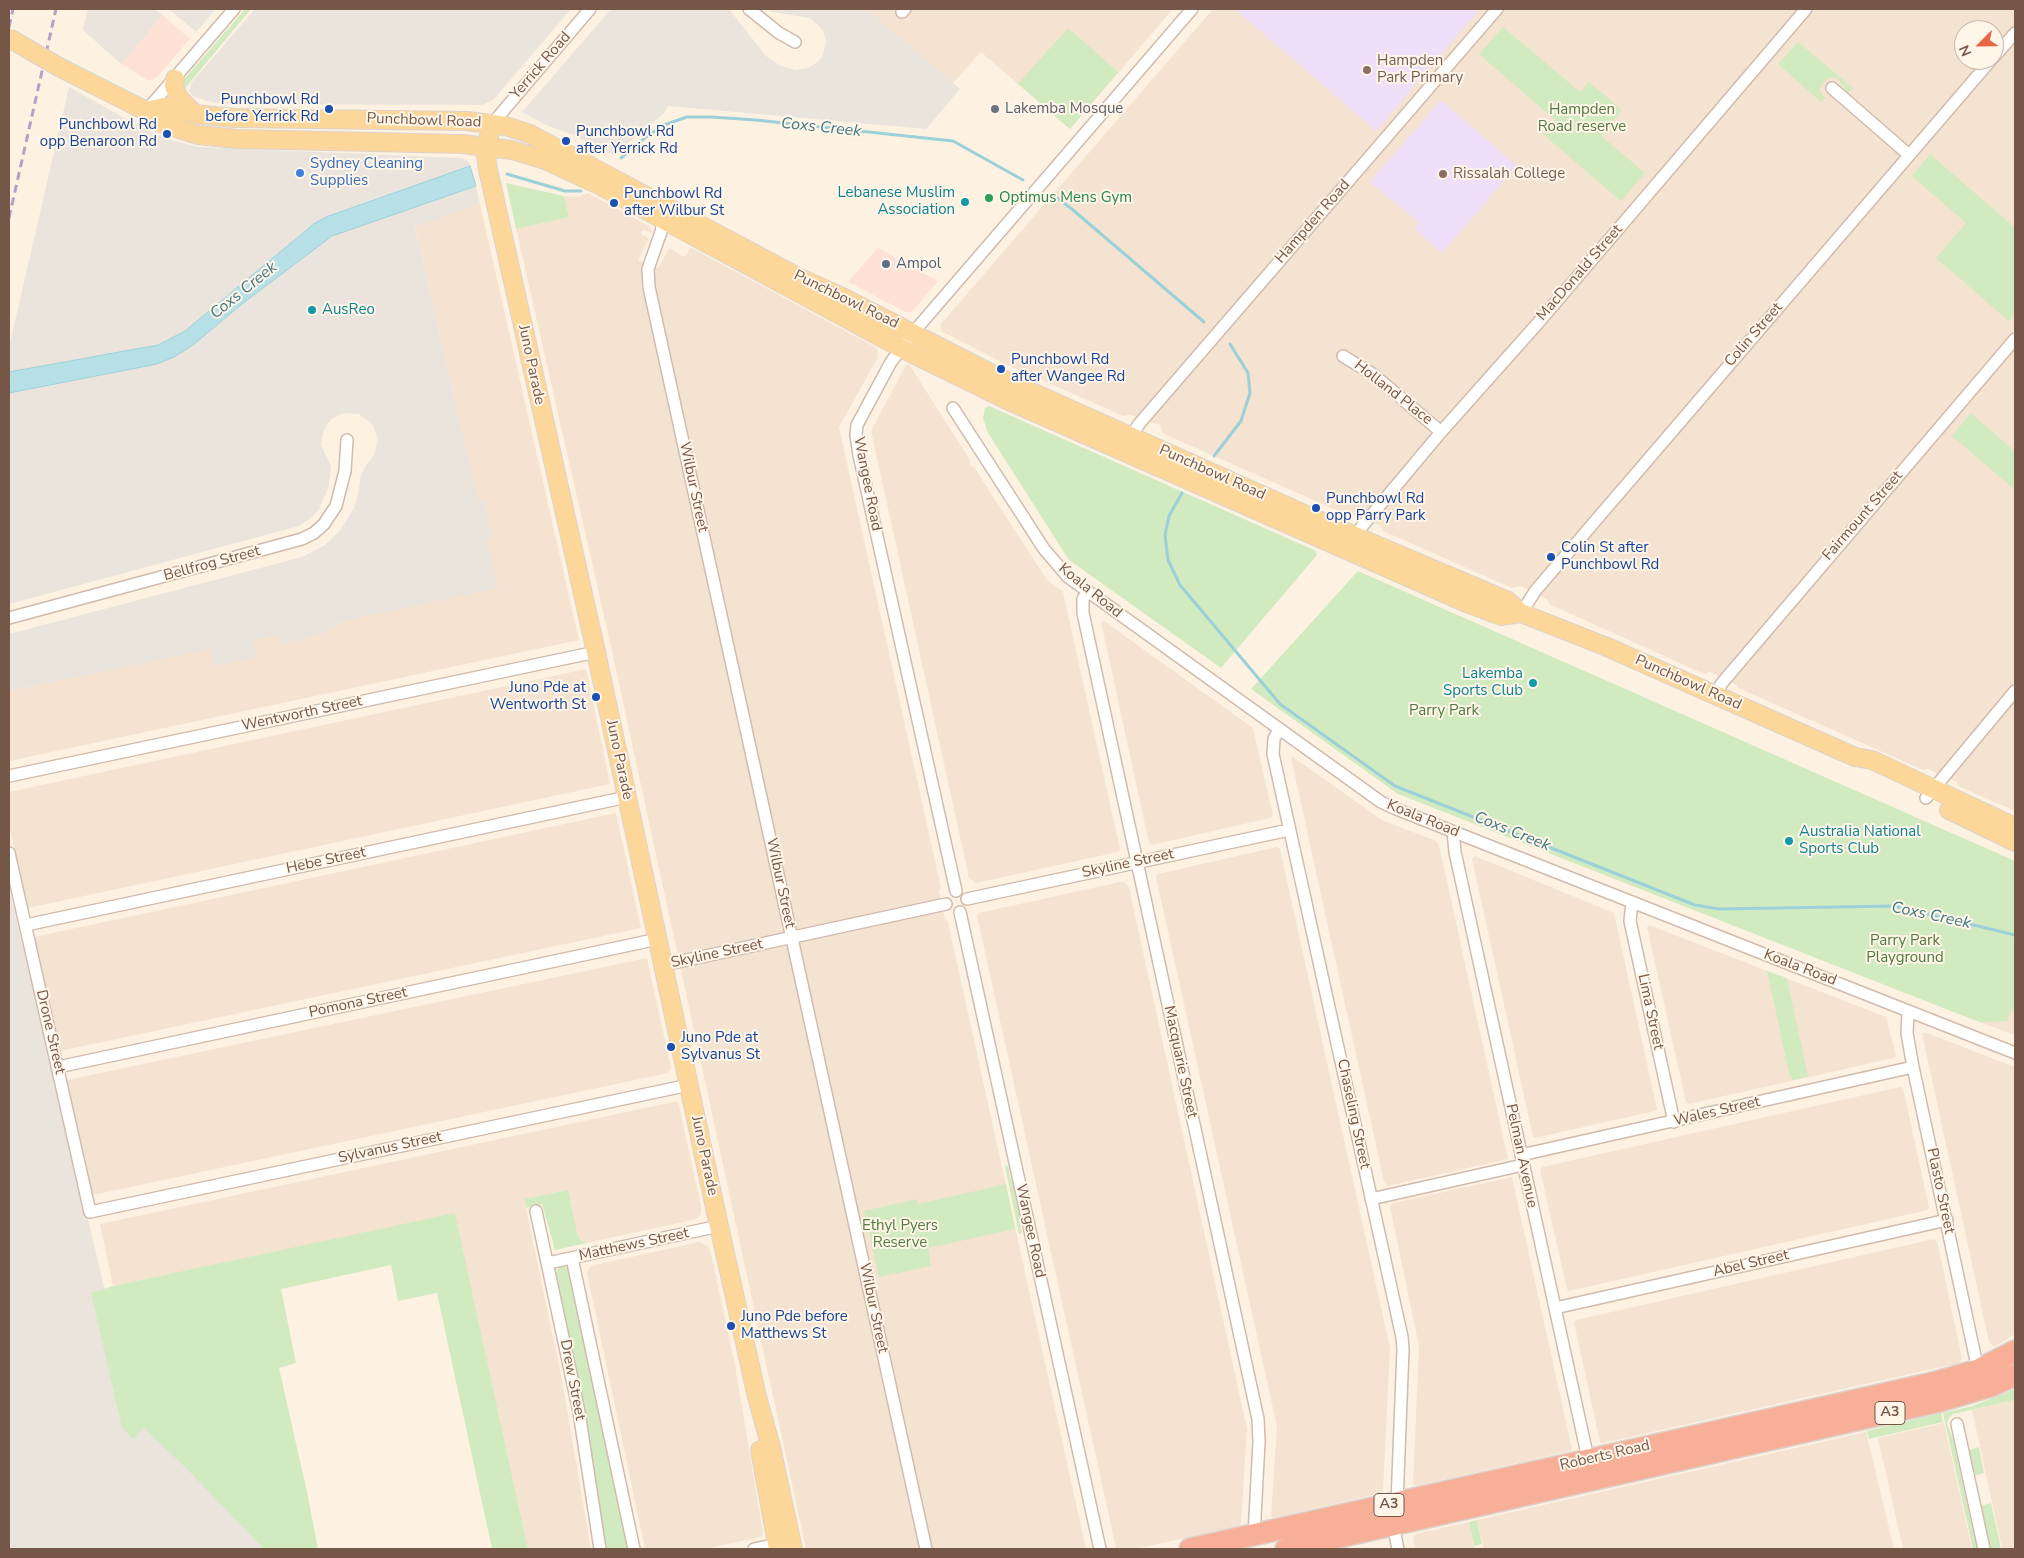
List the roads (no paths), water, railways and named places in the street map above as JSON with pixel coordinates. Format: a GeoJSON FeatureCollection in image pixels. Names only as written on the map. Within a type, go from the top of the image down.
{"type":"FeatureCollection","features":[{"type":"Feature","properties":{"kind":"highway","name":"Roberts Road"},"geometry":{"type":"LineString","coordinates":[[1286,1549],[1393,1525],[1590,1470],[1933,1383],[1978,1370],[2015,1351]]}},
{"type":"Feature","properties":{"kind":"highway","name":"Roberts Road"},"geometry":{"type":"LineString","coordinates":[[1190,1549],[1397,1503],[1590,1470],[1957,1397],[1991,1386],[2015,1375]]}},
{"type":"Feature","properties":{"kind":"main road","name":"Punchbowl Road"},"geometry":{"type":"LineString","coordinates":[[9,38],[59,67],[146,111],[160,123],[198,134],[223,138],[286,141],[442,143],[486,146],[530,155],[565,168],[906,341],[1000,378],[1354,536],[1508,601],[1521,613],[1607,647],[1855,757],[1869,770],[2015,827]]}},
{"type":"Feature","properties":{"kind":"main road"},"geometry":{"type":"LineString","coordinates":[[174,79],[174,86],[178,97],[194,114]]}},
{"type":"Feature","properties":{"kind":"main road","name":"Punchbowl Road"},"geometry":{"type":"LineString","coordinates":[[146,111],[164,107],[194,114],[234,118],[444,120],[492,124],[519,130],[753,253],[1007,400],[1462,601],[1501,616],[1521,613]]}},
{"type":"Feature","properties":{"kind":"main road","name":"Juno Parade"},"geometry":{"type":"LineString","coordinates":[[492,124],[486,146],[487,165],[596,652],[757,1397],[760,1450],[782,1548]]}},
{"type":"Feature","properties":{"kind":"main road","name":"Punchbowl Road"},"geometry":{"type":"LineString","coordinates":[[1929,794],[2015,842]]}},
{"type":"Feature","properties":{"kind":"street"},"geometry":{"type":"LineString","coordinates":[[146,111],[234,9]]}},
{"type":"Feature","properties":{"kind":"street","name":"Yerrick Road"},"geometry":{"type":"LineString","coordinates":[[492,124],[590,9]]}},
{"type":"Feature","properties":{"kind":"street"},"geometry":{"type":"LineString","coordinates":[[749,9],[779,33],[795,42]]}},
{"type":"Feature","properties":{"kind":"street","name":"Wangee Road"},"geometry":{"type":"LineString","coordinates":[[956,890],[856,435],[857,425],[891,362],[906,341],[1192,9]]}},
{"type":"Feature","properties":{"kind":"street","name":"Hampden Road"},"geometry":{"type":"LineString","coordinates":[[1131,437],[1139,424],[1497,9]]}},
{"type":"Feature","properties":{"kind":"street","name":"MacDonald Street"},"geometry":{"type":"LineString","coordinates":[[1354,536],[1441,432],[1538,323],[1806,9]]}},
{"type":"Feature","properties":{"kind":"street"},"geometry":{"type":"LineString","coordinates":[[2004,46],[2015,33]]}},
{"type":"Feature","properties":{"kind":"street","name":"Colin Street"},"geometry":{"type":"LineString","coordinates":[[1521,613],[1536,590],[1983,70]]}},
{"type":"Feature","properties":{"kind":"street"},"geometry":{"type":"LineString","coordinates":[[1832,88],[1909,155]]}},
{"type":"Feature","properties":{"kind":"street","name":"Wilbur Street"},"geometry":{"type":"LineString","coordinates":[[660,217],[662,229],[654,247],[648,269],[649,287],[926,1549]]}},
{"type":"Feature","properties":{"kind":"street","name":"Fairmount Street"},"geometry":{"type":"LineString","coordinates":[[1715,695],[1722,683],[1817,569],[2015,339]]}},
{"type":"Feature","properties":{"kind":"street","name":"Holland Place"},"geometry":{"type":"LineString","coordinates":[[1343,356],[1374,374],[1441,432]]}},
{"type":"Feature","properties":{"kind":"street","name":"Koala Road"},"geometry":{"type":"LineString","coordinates":[[953,408],[1044,549],[1060,569],[1087,592],[1381,802],[2015,1053]]}},
{"type":"Feature","properties":{"kind":"street","name":"Bellfrog Street"},"geometry":{"type":"LineString","coordinates":[[9,618],[302,539],[314,533],[324,524],[336,506],[345,471],[347,440]]}},
{"type":"Feature","properties":{"kind":"street","name":"Macquarie Street"},"geometry":{"type":"LineString","coordinates":[[1087,592],[1084,599],[1083,613],[1258,1420],[1259,1442],[1254,1535]]}},
{"type":"Feature","properties":{"kind":"street","name":"Wentworth Street"},"geometry":{"type":"LineString","coordinates":[[9,776],[596,652]]}},
{"type":"Feature","properties":{"kind":"street"},"geometry":{"type":"LineString","coordinates":[[1929,794],[2015,691]]}},
{"type":"Feature","properties":{"kind":"street","name":"Chaseling Street"},"geometry":{"type":"LineString","coordinates":[[1279,728],[1274,739],[1273,754],[1402,1343],[1397,1503]]}},
{"type":"Feature","properties":{"kind":"street","name":"Hebe Street"},"geometry":{"type":"LineString","coordinates":[[26,925],[627,797]]}},
{"type":"Feature","properties":{"kind":"street","name":"Skyline Street"},"geometry":{"type":"LineString","coordinates":[[968,899],[1289,830]]}},
{"type":"Feature","properties":{"kind":"street","name":"Pelman Avenue"},"geometry":{"type":"LineString","coordinates":[[1453,832],[1454,852],[1590,1470]]}},
{"type":"Feature","properties":{"kind":"street","name":"Drone Street"},"geometry":{"type":"LineString","coordinates":[[9,853],[90,1212]]}},
{"type":"Feature","properties":{"kind":"street"},"geometry":{"type":"LineString","coordinates":[[956,890],[964,894],[968,899],[967,906],[960,912],[953,912],[946,904],[947,896],[956,890]]}},
{"type":"Feature","properties":{"kind":"street","name":"Lima Street"},"geometry":{"type":"LineString","coordinates":[[1632,902],[1630,921],[1674,1122]]}},
{"type":"Feature","properties":{"kind":"street","name":"Skyline Street"},"geometry":{"type":"LineString","coordinates":[[664,965],[946,904]]}},
{"type":"Feature","properties":{"kind":"street","name":"Wangee Road"},"geometry":{"type":"LineString","coordinates":[[960,912],[1100,1549]]}},
{"type":"Feature","properties":{"kind":"street","name":"Pomona Street"},"geometry":{"type":"LineString","coordinates":[[58,1067],[658,939]]}},
{"type":"Feature","properties":{"kind":"street","name":"Plasto Street"},"geometry":{"type":"LineString","coordinates":[[1908,1012],[1907,1033],[1913,1067],[1978,1370]]}},
{"type":"Feature","properties":{"kind":"street","name":"Wales Street"},"geometry":{"type":"LineString","coordinates":[[1371,1199],[1674,1122],[1913,1067]]}},
{"type":"Feature","properties":{"kind":"street","name":"Sylvanus Street"},"geometry":{"type":"LineString","coordinates":[[90,1212],[689,1085]]}},
{"type":"Feature","properties":{"kind":"street","name":"Drew Street"},"geometry":{"type":"LineString","coordinates":[[536,1211],[578,1412],[600,1549]]}},
{"type":"Feature","properties":{"kind":"street","name":"Abel Street"},"geometry":{"type":"LineString","coordinates":[[1555,1308],[1946,1220]]}},
{"type":"Feature","properties":{"kind":"street","name":"Matthews Street"},"geometry":{"type":"LineString","coordinates":[[548,1263],[719,1226]]}},
{"type":"Feature","properties":{"kind":"street","name":"Drew Street"},"geometry":{"type":"LineString","coordinates":[[572,1258],[634,1549]]}},
{"type":"Feature","properties":{"kind":"street"},"geometry":{"type":"LineString","coordinates":[[1958,1424],[1984,1549]]}},
{"type":"Feature","properties":{"kind":"street"},"geometry":{"type":"LineString","coordinates":[[1393,1525],[1398,1549]]}},
{"type":"Feature","properties":{"kind":"street"},"geometry":{"type":"LineString","coordinates":[[754,1549],[782,1548]]}},
{"type":"Feature","properties":{"kind":"water"},"geometry":{"type":"Polygon","coordinates":[[[470,166],[476,186],[332,236],[242,304],[193,345],[174,357],[157,364],[9,393],[9,372],[158,345],[185,331],[315,223],[326,217],[470,166]]]}},
{"type":"Feature","properties":{"kind":"waterway","name":"Coxs Creek"},"geometry":{"type":"LineString","coordinates":[[621,158],[664,125],[687,117],[711,117],[953,141],[1023,180]]}},
{"type":"Feature","properties":{"kind":"waterway","name":"Coxs Creek"},"geometry":{"type":"LineString","coordinates":[[507,174],[565,191],[581,191]]}},
{"type":"Feature","properties":{"kind":"waterway","name":"Coxs Creek"},"geometry":{"type":"LineString","coordinates":[[1052,194],[1204,322]]}},
{"type":"Feature","properties":{"kind":"waterway","name":"Coxs Creek"},"geometry":{"type":"LineString","coordinates":[[1214,456],[1241,421],[1250,393],[1248,373],[1230,344]]}},
{"type":"Feature","properties":{"kind":"waterway","name":"Coxs Creek"},"geometry":{"type":"LineString","coordinates":[[1182,493],[1169,516],[1165,535],[1168,560],[1180,585],[1280,704],[1395,786],[1695,905],[1719,909],[1894,906],[2015,935]]}},
{"type":"Feature","properties":{"kind":"railway"},"geometry":{"type":"LineString","coordinates":[[9,27],[13,9]]}},
{"type":"Feature","properties":{"kind":"railway"},"geometry":{"type":"LineString","coordinates":[[9,218],[56,9]]}},
{"type":"Feature","properties":{"kind":"place","name":"Hampden Park Primary"},"geometry":{"type":"Point","coordinates":[1367,70]}},
{"type":"Feature","properties":{"kind":"place","name":"Punchbowl Rd before Yerrick Rd"},"geometry":{"type":"Point","coordinates":[329,109]}},
{"type":"Feature","properties":{"kind":"place","name":"Lakemba Mosque"},"geometry":{"type":"Point","coordinates":[995,109]}},
{"type":"Feature","properties":{"kind":"place","name":"Punchbowl Rd opp Benaroon Rd"},"geometry":{"type":"Point","coordinates":[167,134]}},
{"type":"Feature","properties":{"kind":"place","name":"Punchbowl Rd after Yerrick Rd"},"geometry":{"type":"Point","coordinates":[566,141]}},
{"type":"Feature","properties":{"kind":"place","name":"Sydney Cleaning Supplies"},"geometry":{"type":"Point","coordinates":[300,173]}},
{"type":"Feature","properties":{"kind":"place","name":"Rissalah College"},"geometry":{"type":"Point","coordinates":[1443,174]}},
{"type":"Feature","properties":{"kind":"place","name":"Optimus Mens Gym"},"geometry":{"type":"Point","coordinates":[989,198]}},
{"type":"Feature","properties":{"kind":"place","name":"Lebanese Muslim Association"},"geometry":{"type":"Point","coordinates":[965,202]}},
{"type":"Feature","properties":{"kind":"place","name":"Punchbowl Rd after Wilbur St"},"geometry":{"type":"Point","coordinates":[614,203]}},
{"type":"Feature","properties":{"kind":"place","name":"Ampol"},"geometry":{"type":"Point","coordinates":[886,264]}},
{"type":"Feature","properties":{"kind":"place","name":"AusReo"},"geometry":{"type":"Point","coordinates":[312,310]}},
{"type":"Feature","properties":{"kind":"place","name":"Punchbowl Rd after Wangee Rd"},"geometry":{"type":"Point","coordinates":[1001,369]}},
{"type":"Feature","properties":{"kind":"place","name":"Punchbowl Rd opp Parry Park"},"geometry":{"type":"Point","coordinates":[1316,508]}},
{"type":"Feature","properties":{"kind":"place","name":"Colin St after Punchbowl Rd"},"geometry":{"type":"Point","coordinates":[1551,557]}},
{"type":"Feature","properties":{"kind":"place","name":"Lakemba Sports Club"},"geometry":{"type":"Point","coordinates":[1533,683]}},
{"type":"Feature","properties":{"kind":"place","name":"Juno Pde at Wentworth St"},"geometry":{"type":"Point","coordinates":[596,697]}},
{"type":"Feature","properties":{"kind":"place","name":"Australia National Sports Club"},"geometry":{"type":"Point","coordinates":[1789,841]}},
{"type":"Feature","properties":{"kind":"place","name":"Juno Pde at Sylvanus St"},"geometry":{"type":"Point","coordinates":[671,1047]}},
{"type":"Feature","properties":{"kind":"place","name":"Juno Pde before Matthews St"},"geometry":{"type":"Point","coordinates":[731,1326]}},
{"type":"Feature","properties":{"kind":"park label","name":"Hampden Road reserve"},"geometry":{"type":"Point","coordinates":[1582,118]}},
{"type":"Feature","properties":{"kind":"park label","name":"Parry Park"},"geometry":{"type":"Point","coordinates":[1444,711]}},
{"type":"Feature","properties":{"kind":"park label","name":"Parry Park Playground"},"geometry":{"type":"Point","coordinates":[1905,950]}},
{"type":"Feature","properties":{"kind":"park label","name":"Ethyl Pyers Reserve"},"geometry":{"type":"Point","coordinates":[900,1234]}}]}
